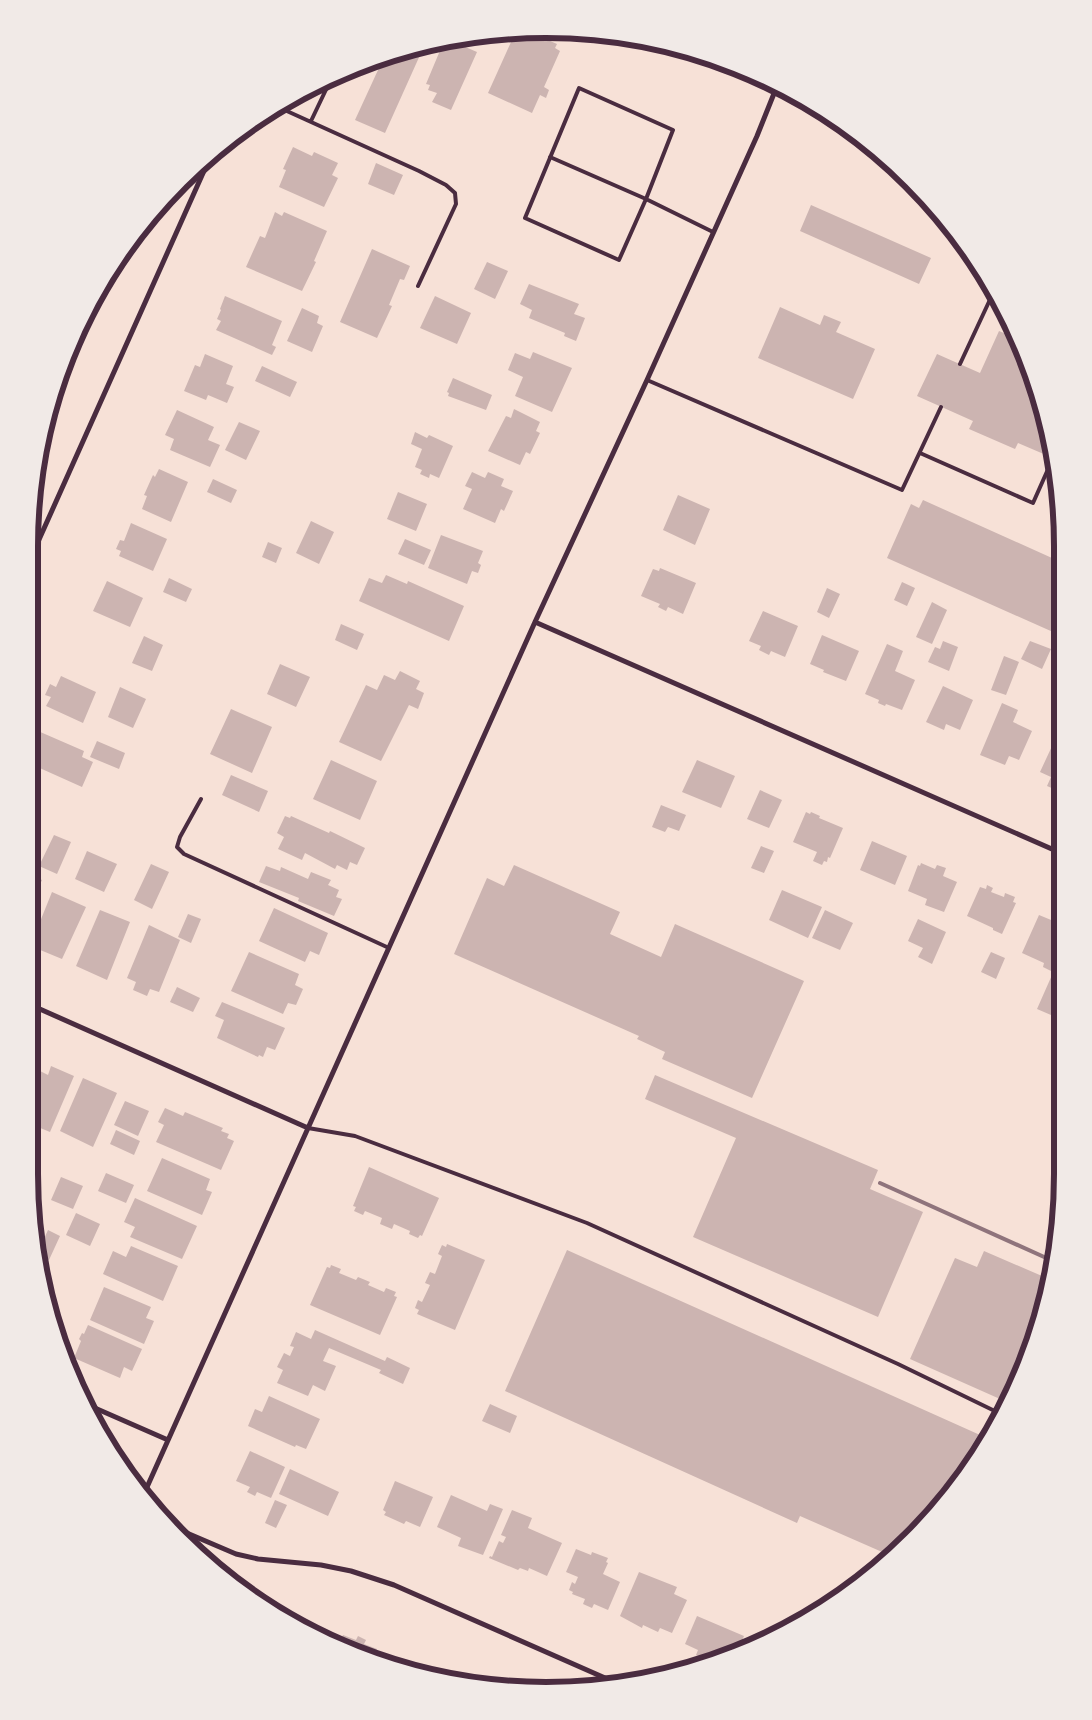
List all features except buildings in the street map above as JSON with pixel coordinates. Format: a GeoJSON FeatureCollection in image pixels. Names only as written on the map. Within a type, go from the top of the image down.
{"type":"FeatureCollection","features":[{"type":"Feature","properties":{"kind":"street"},"geometry":{"type":"LineString","coordinates":[[146,1488],[535,622],[648,380],[775,92]]}},
{"type":"Feature","properties":{"kind":"street"},"geometry":{"type":"LineString","coordinates":[[38,542],[205,170]]}},
{"type":"Feature","properties":{"kind":"street"},"geometry":{"type":"LineString","coordinates":[[535,622],[1054,850]]}},
{"type":"Feature","properties":{"kind":"street"},"geometry":{"type":"LineString","coordinates":[[38,1008],[308,1128]]}},
{"type":"Feature","properties":{"kind":"street"},"geometry":{"type":"LineString","coordinates":[[95,1408],[168,1440]]}},
{"type":"Feature","properties":{"kind":"street"},"geometry":{"type":"LineString","coordinates":[[184,1532],[236,1554],[258,1559],[321,1565],[394,1585],[606,1679]]}},
{"type":"Feature","properties":{"kind":"lane"},"geometry":{"type":"LineString","coordinates":[[311,121],[327,87]]}},
{"type":"Feature","properties":{"kind":"lane"},"geometry":{"type":"LineString","coordinates":[[579,88],[673,130],[646,199],[619,260],[525,218],[579,88]]}},
{"type":"Feature","properties":{"kind":"lane"},"geometry":{"type":"LineString","coordinates":[[286,110],[419,171],[446,185],[456,193],[456,204],[418,286]]}},
{"type":"Feature","properties":{"kind":"lane"},"geometry":{"type":"LineString","coordinates":[[550,157],[646,199],[713,232]]}},
{"type":"Feature","properties":{"kind":"lane"},"geometry":{"type":"LineString","coordinates":[[960,364],[990,299]]}},
{"type":"Feature","properties":{"kind":"lane"},"geometry":{"type":"LineString","coordinates":[[648,380],[902,490],[941,407]]}},
{"type":"Feature","properties":{"kind":"lane"},"geometry":{"type":"LineString","coordinates":[[920,453],[1033,503],[1048,469]]}},
{"type":"Feature","properties":{"kind":"lane"},"geometry":{"type":"LineString","coordinates":[[201,799],[180,837],[177,847],[184,854],[389,948]]}},
{"type":"Feature","properties":{"kind":"lane"},"geometry":{"type":"LineString","coordinates":[[308,1128],[355,1136],[587,1223],[898,1364],[995,1411]]}},
{"type":"Feature","properties":{"kind":"railway"},"geometry":{"type":"LineString","coordinates":[[880,1183],[1047,1258]]}}]}
